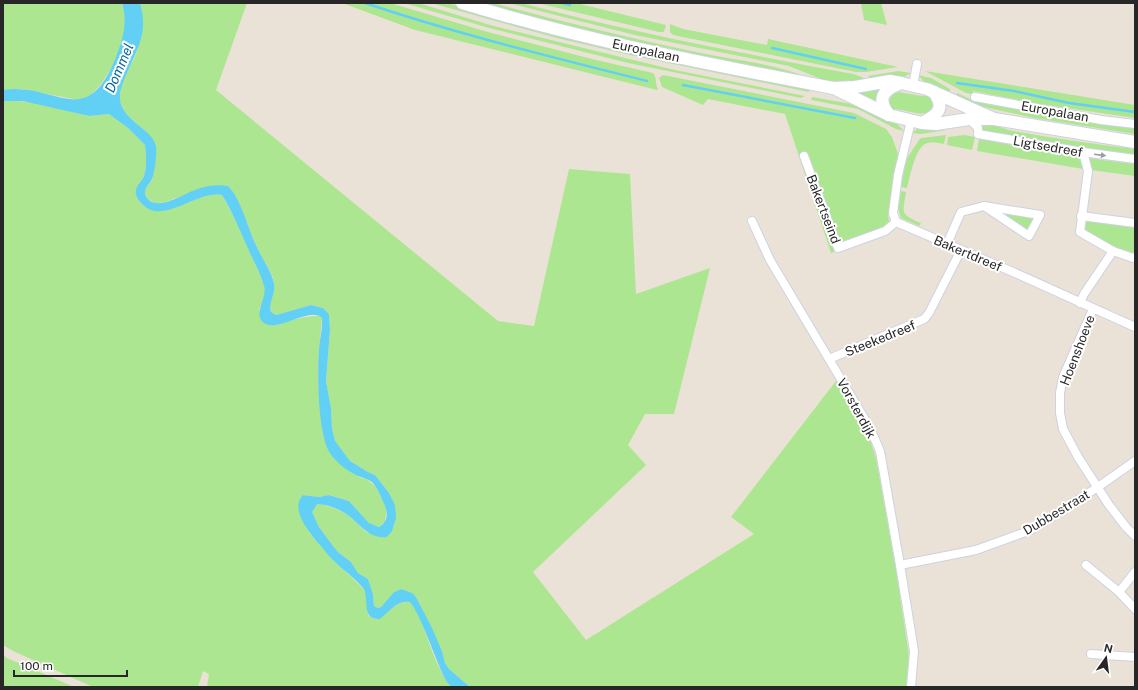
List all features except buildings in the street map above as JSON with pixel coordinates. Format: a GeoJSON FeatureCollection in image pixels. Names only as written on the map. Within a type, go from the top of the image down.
{"type":"FeatureCollection","features":[{"type":"Feature","properties":{"kind":"main road","name":"Europalaan"},"geometry":{"type":"LineString","coordinates":[[462,3],[589,37],[658,53],[833,88],[855,87],[890,81],[900,83]]}},
{"type":"Feature","properties":{"kind":"main road"},"geometry":{"type":"LineString","coordinates":[[900,83],[913,86],[934,92],[940,102],[939,110],[934,116],[916,122],[889,115],[882,103],[883,95],[891,87],[900,83]]}},
{"type":"Feature","properties":{"kind":"main road","name":"Europalaan"},"geometry":{"type":"LineString","coordinates":[[833,88],[889,115]]}},
{"type":"Feature","properties":{"kind":"main road","name":"Europalaan"},"geometry":{"type":"LineString","coordinates":[[934,92],[994,119]]}},
{"type":"Feature","properties":{"kind":"main road","name":"Europalaan"},"geometry":{"type":"LineString","coordinates":[[916,122],[936,124],[969,119],[994,119],[1135,142]]}},
{"type":"Feature","properties":{"kind":"street"},"geometry":{"type":"LineString","coordinates":[[913,86],[917,64]]}},
{"type":"Feature","properties":{"kind":"street","name":"Europalaan"},"geometry":{"type":"LineString","coordinates":[[975,97],[1101,120],[1135,124]]}},
{"type":"Feature","properties":{"kind":"street","name":"Ligtsedreef"},"geometry":{"type":"LineString","coordinates":[[969,119],[978,128],[978,134],[1083,152],[1135,159]]}},
{"type":"Feature","properties":{"kind":"street"},"geometry":{"type":"LineString","coordinates":[[896,222],[893,212],[898,175],[916,122]]}},
{"type":"Feature","properties":{"kind":"street"},"geometry":{"type":"LineString","coordinates":[[1083,152],[1088,171],[1080,232],[1113,251],[1133,258],[1135,257]]}},
{"type":"Feature","properties":{"kind":"street","name":"Bakertseind"},"geometry":{"type":"LineString","coordinates":[[804,156],[838,248],[885,231],[896,222]]}},
{"type":"Feature","properties":{"kind":"street"},"geometry":{"type":"LineString","coordinates":[[946,244],[961,212],[984,206],[1040,214],[1029,236],[984,206]]}},
{"type":"Feature","properties":{"kind":"street"},"geometry":{"type":"LineString","coordinates":[[1081,216],[1135,223]]}},
{"type":"Feature","properties":{"kind":"street","name":"Vorsterdijk"},"geometry":{"type":"LineString","coordinates":[[752,221],[770,260],[870,428],[880,451],[914,651],[911,687]]}},
{"type":"Feature","properties":{"kind":"street","name":"Bakertdreef"},"geometry":{"type":"LineString","coordinates":[[896,222],[1135,327]]}},
{"type":"Feature","properties":{"kind":"street","name":"Steekedreef"},"geometry":{"type":"LineString","coordinates":[[829,359],[924,319],[929,314],[961,250]]}},
{"type":"Feature","properties":{"kind":"street"},"geometry":{"type":"LineString","coordinates":[[1080,303],[1084,294],[1113,251]]}},
{"type":"Feature","properties":{"kind":"street","name":"Hoenshoeve"},"geometry":{"type":"LineString","coordinates":[[1093,309],[1063,378],[1060,393],[1060,413],[1063,429],[1078,457],[1108,505],[1135,536]]}},
{"type":"Feature","properties":{"kind":"street","name":"Dubbestraat"},"geometry":{"type":"LineString","coordinates":[[900,565],[976,550],[1031,530],[1098,487],[1135,461]]}},
{"type":"Feature","properties":{"kind":"street"},"geometry":{"type":"LineString","coordinates":[[1086,565],[1119,592],[1135,609]]}},
{"type":"Feature","properties":{"kind":"street"},"geometry":{"type":"LineString","coordinates":[[1119,592],[1135,572]]}},
{"type":"Feature","properties":{"kind":"street"},"geometry":{"type":"LineString","coordinates":[[1090,654],[1135,657]]}},
{"type":"Feature","properties":{"kind":"green space"},"geometry":{"type":"Polygon","coordinates":[[[3,3],[122,3],[125,21],[123,39],[117,57],[107,76],[95,91],[88,97],[78,100],[22,89],[3,90],[3,3]]]}},
{"type":"Feature","properties":{"kind":"green space"},"geometry":{"type":"Polygon","coordinates":[[[140,3],[247,3],[216,90],[498,321],[534,326],[569,169],[630,174],[636,294],[710,268],[674,414],[645,414],[628,445],[646,465],[533,572],[586,640],[754,534],[731,517],[836,381],[867,431],[876,458],[896,570],[909,656],[906,687],[470,687],[449,669],[445,663],[442,651],[416,597],[401,589],[394,592],[381,607],[378,608],[374,606],[373,594],[368,579],[358,573],[351,562],[338,552],[319,527],[312,512],[316,504],[334,508],[348,515],[366,532],[387,537],[394,526],[392,499],[389,493],[375,475],[350,461],[335,442],[326,381],[330,330],[329,314],[323,308],[311,305],[276,315],[271,312],[270,305],[274,290],[273,277],[258,250],[241,209],[230,188],[182,196],[162,203],[156,203],[147,198],[145,190],[153,177],[156,147],[150,135],[127,114],[122,107],[120,100],[121,87],[135,57],[141,33],[142,21],[140,3]]]}},
{"type":"Feature","properties":{"kind":"green space"},"geometry":{"type":"Polygon","coordinates":[[[342,3],[390,3],[488,32],[653,73],[658,89],[657,90],[415,30],[342,3]]]}},
{"type":"Feature","properties":{"kind":"green space"},"geometry":{"type":"Polygon","coordinates":[[[404,3],[418,3],[490,25],[675,70],[805,96],[801,98],[628,63],[489,28],[404,3]]]}},
{"type":"Feature","properties":{"kind":"green space"},"geometry":{"type":"Polygon","coordinates":[[[431,3],[447,3],[492,16],[810,87],[809,92],[630,55],[553,37],[431,3]]]}},
{"type":"Feature","properties":{"kind":"green space"},"geometry":{"type":"Polygon","coordinates":[[[477,3],[493,3],[645,41],[774,67],[799,74],[799,77],[678,54],[556,25],[477,3]]]}},
{"type":"Feature","properties":{"kind":"green space"},"geometry":{"type":"Polygon","coordinates":[[[508,3],[521,3],[644,33],[853,74],[868,81],[831,83],[789,66],[635,35],[508,3]]]}},
{"type":"Feature","properties":{"kind":"green space"},"geometry":{"type":"Polygon","coordinates":[[[537,3],[576,3],[666,25],[664,32],[659,32],[537,3]]]}},
{"type":"Feature","properties":{"kind":"green space"},"geometry":{"type":"Polygon","coordinates":[[[861,3],[881,3],[887,25],[864,20],[861,3]]]}},
{"type":"Feature","properties":{"kind":"green space"},"geometry":{"type":"Polygon","coordinates":[[[670,24],[683,29],[767,45],[768,39],[898,67],[856,72],[673,35],[670,32],[670,24]]]}},
{"type":"Feature","properties":{"kind":"green space"},"geometry":{"type":"Polygon","coordinates":[[[898,71],[911,73],[900,79],[872,80],[868,76],[898,71]]]}},
{"type":"Feature","properties":{"kind":"green space"},"geometry":{"type":"Polygon","coordinates":[[[925,71],[1135,105],[1135,118],[1039,104],[973,91],[973,94],[966,93],[925,71]]]}},
{"type":"Feature","properties":{"kind":"green space"},"geometry":{"type":"Polygon","coordinates":[[[663,75],[854,113],[886,129],[892,137],[898,154],[888,216],[889,221],[898,227],[831,253],[785,114],[708,99],[703,105],[662,87],[659,78],[663,75]]]}},
{"type":"Feature","properties":{"kind":"green space"},"geometry":{"type":"Polygon","coordinates":[[[918,75],[931,78],[950,89],[950,96],[926,84],[918,75]]]}},
{"type":"Feature","properties":{"kind":"green space"},"geometry":{"type":"Polygon","coordinates":[[[887,84],[879,105],[845,89],[887,84]]]}},
{"type":"Feature","properties":{"kind":"green space"},"geometry":{"type":"Polygon","coordinates":[[[899,92],[922,96],[927,95],[931,97],[933,104],[932,107],[928,112],[921,114],[891,110],[890,98],[893,94],[899,92]]]}},
{"type":"Feature","properties":{"kind":"green space"},"geometry":{"type":"Polygon","coordinates":[[[957,93],[970,99],[1135,126],[1135,134],[1034,118],[966,103],[956,99],[957,93]]]}},
{"type":"Feature","properties":{"kind":"green space"},"geometry":{"type":"Polygon","coordinates":[[[812,97],[861,106],[873,110],[895,122],[904,131],[896,129],[858,109],[811,100],[812,97]]]}},
{"type":"Feature","properties":{"kind":"green space"},"geometry":{"type":"Polygon","coordinates":[[[3,101],[31,102],[89,116],[109,114],[128,128],[145,145],[145,172],[136,192],[137,198],[143,205],[151,210],[161,211],[171,209],[202,197],[222,195],[238,225],[262,278],[265,296],[259,310],[276,325],[308,316],[320,316],[322,318],[318,378],[324,439],[359,477],[368,480],[376,487],[387,509],[385,521],[379,527],[369,523],[349,501],[330,495],[319,497],[303,495],[300,499],[303,520],[309,532],[333,560],[364,589],[366,594],[368,615],[376,619],[394,606],[406,602],[411,603],[414,606],[439,667],[452,687],[207,687],[209,674],[203,671],[198,687],[93,687],[13,651],[3,645],[3,101]]]}},
{"type":"Feature","properties":{"kind":"green space"},"geometry":{"type":"Polygon","coordinates":[[[977,122],[987,123],[1008,130],[1028,134],[1135,149],[1135,156],[1065,147],[983,132],[977,122]]]}},
{"type":"Feature","properties":{"kind":"green space"},"geometry":{"type":"Polygon","coordinates":[[[944,126],[943,131],[921,134],[911,133],[921,127],[944,126]]]}},
{"type":"Feature","properties":{"kind":"green space"},"geometry":{"type":"Polygon","coordinates":[[[946,135],[944,144],[934,142],[925,144],[921,147],[913,164],[907,188],[901,187],[906,160],[919,140],[921,138],[946,135]]]}},
{"type":"Feature","properties":{"kind":"green space"},"geometry":{"type":"Polygon","coordinates":[[[964,135],[975,137],[972,150],[947,145],[948,137],[964,135]]]}},
{"type":"Feature","properties":{"kind":"green space"},"geometry":{"type":"Polygon","coordinates":[[[979,139],[1079,157],[1083,169],[977,151],[979,139]]]}},
{"type":"Feature","properties":{"kind":"green space"},"geometry":{"type":"Polygon","coordinates":[[[1087,158],[1135,164],[1135,176],[1091,170],[1087,158]]]}},
{"type":"Feature","properties":{"kind":"green space"},"geometry":{"type":"Polygon","coordinates":[[[901,191],[906,192],[904,212],[909,217],[921,223],[919,226],[901,218],[898,208],[901,191]]]}},
{"type":"Feature","properties":{"kind":"green space"},"geometry":{"type":"Polygon","coordinates":[[[994,210],[1032,216],[1034,218],[1025,230],[994,210]]]}},
{"type":"Feature","properties":{"kind":"green space"},"geometry":{"type":"Polygon","coordinates":[[[1088,220],[1135,228],[1135,255],[1133,256],[1085,232],[1085,221],[1088,220]]]}},
{"type":"Feature","properties":{"kind":"green space"},"geometry":{"type":"Polygon","coordinates":[[[3,655],[7,658],[74,687],[3,687],[3,655]]]}},
{"type":"Feature","properties":{"kind":"water","name":"Dommel"},"geometry":{"type":"Polygon","coordinates":[[[122,3],[140,3],[142,14],[142,32],[138,49],[126,75],[121,90],[120,99],[122,107],[126,113],[154,140],[156,146],[154,172],[152,179],[145,190],[146,196],[152,202],[163,203],[203,187],[216,185],[228,186],[237,198],[254,240],[273,278],[274,291],[270,305],[271,312],[276,315],[311,305],[323,308],[329,314],[330,330],[326,381],[335,441],[350,461],[375,475],[389,493],[395,505],[396,518],[392,531],[387,537],[381,537],[371,534],[340,510],[332,507],[317,504],[312,512],[319,527],[338,552],[351,562],[358,573],[368,579],[373,594],[374,606],[378,608],[381,607],[394,592],[401,589],[412,593],[416,597],[432,628],[442,651],[445,663],[449,669],[470,687],[452,687],[447,682],[417,613],[413,605],[409,602],[397,605],[380,619],[370,616],[368,613],[364,589],[328,555],[302,521],[298,507],[299,501],[303,495],[319,497],[329,495],[349,501],[369,523],[379,527],[386,520],[387,516],[384,503],[378,490],[372,482],[354,474],[342,466],[333,457],[326,445],[321,419],[318,388],[318,361],[322,318],[316,315],[310,315],[278,325],[264,323],[261,320],[260,315],[265,290],[263,282],[237,223],[222,195],[202,197],[171,209],[161,211],[151,210],[143,205],[137,198],[136,192],[145,172],[145,145],[128,128],[109,114],[89,116],[23,101],[3,101],[3,90],[22,89],[68,99],[81,99],[93,93],[105,80],[121,44],[125,24],[122,3]]]}},
{"type":"Feature","properties":{"kind":"waterway"},"geometry":{"type":"LineString","coordinates":[[365,3],[470,35],[647,81]]}},
{"type":"Feature","properties":{"kind":"waterway"},"geometry":{"type":"LineString","coordinates":[[562,3],[570,5]]}},
{"type":"Feature","properties":{"kind":"waterway"},"geometry":{"type":"LineString","coordinates":[[772,48],[866,69]]}},
{"type":"Feature","properties":{"kind":"waterway"},"geometry":{"type":"LineString","coordinates":[[957,83],[1014,91],[1069,103],[1135,112]]}},
{"type":"Feature","properties":{"kind":"waterway"},"geometry":{"type":"LineString","coordinates":[[683,85],[855,118]]}}]}
